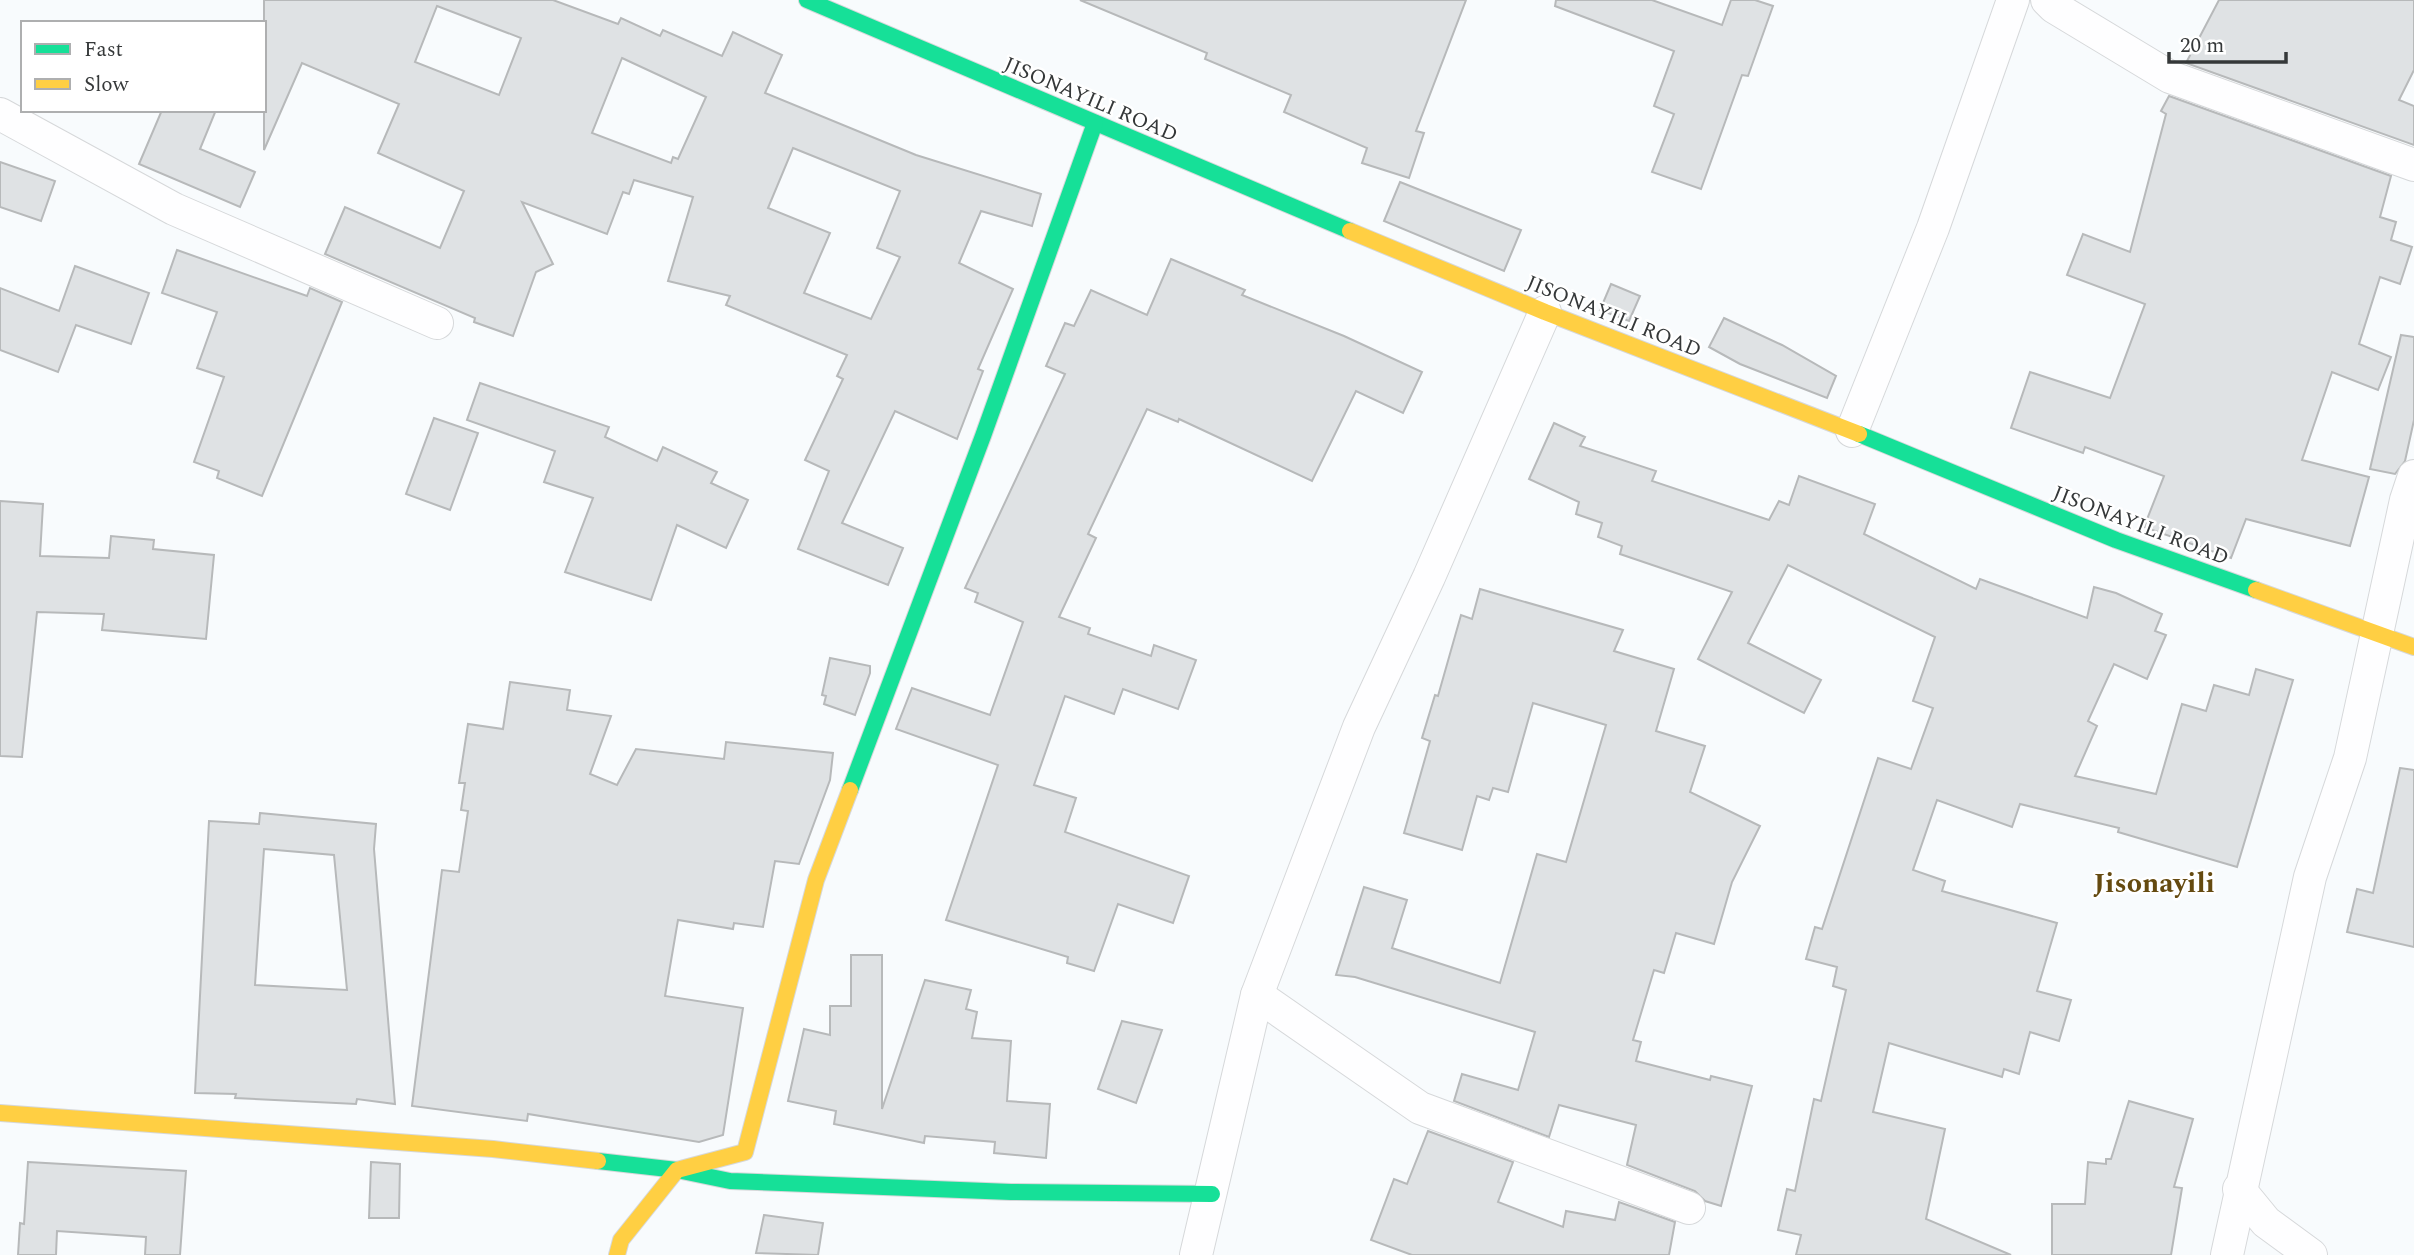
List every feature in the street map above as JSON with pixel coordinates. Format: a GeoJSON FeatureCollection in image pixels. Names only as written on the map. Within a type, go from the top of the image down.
{"type":"FeatureCollection","features":[{"type":"Feature","properties":{"kind":"street","name":"JISONAYILI ROAD"},"geometry":{"type":"LineString","coordinates":[[807,0],[1545,312],[1852,431],[2116,540],[2414,648]]}},
{"type":"Feature","properties":{"kind":"street"},"geometry":{"type":"LineString","coordinates":[[1852,431],[1933,228],[2013,0]]}},
{"type":"Feature","properties":{"kind":"street"},"geometry":{"type":"LineString","coordinates":[[2048,0],[2054,8],[2170,77],[2414,165]]}},
{"type":"Feature","properties":{"kind":"street"},"geometry":{"type":"LineString","coordinates":[[0,114],[174,209],[437,323]]}},
{"type":"Feature","properties":{"kind":"street"},"geometry":{"type":"LineString","coordinates":[[617,1255],[621,1240],[677,1170],[745,1152],[816,880],[983,436],[1095,123]]}},
{"type":"Feature","properties":{"kind":"street"},"geometry":{"type":"LineString","coordinates":[[1196,1255],[1257,995],[1359,727],[1429,578],[1545,312]]}},
{"type":"Feature","properties":{"kind":"street"},"geometry":{"type":"LineString","coordinates":[[2227,1255],[2239,1189],[2310,877],[2350,758],[2406,500],[2414,476]]}},
{"type":"Feature","properties":{"kind":"street"},"geometry":{"type":"LineString","coordinates":[[1257,995],[1420,1108],[1689,1208]]}},
{"type":"Feature","properties":{"kind":"street"},"geometry":{"type":"LineString","coordinates":[[0,1113],[493,1149],[677,1170],[730,1181],[1011,1192],[1212,1194]]}},
{"type":"Feature","properties":{"kind":"street"},"geometry":{"type":"LineString","coordinates":[[2239,1189],[2266,1222],[2311,1255]]}},
{"type":"Feature","properties":{"kind":"building"},"geometry":{"type":"Polygon","coordinates":[[[264,0],[553,0],[618,24],[621,18],[660,36],[663,30],[722,56],[733,32],[782,55],[765,93],[916,155],[1041,194],[1032,226],[981,211],[959,263],[1013,289],[978,369],[983,371],[957,439],[895,411],[842,523],[903,548],[888,585],[798,549],[829,471],[805,460],[843,379],[837,376],[847,355],[726,305],[730,296],[668,281],[693,197],[634,180],[629,194],[623,192],[607,234],[522,202],[553,264],[536,272],[513,336],[474,322],[475,318],[325,254],[345,207],[440,248],[464,191],[378,153],[399,104],[302,63],[264,150],[264,0]],[[437,6],[415,62],[499,95],[521,38],[437,6]],[[622,58],[592,133],[671,163],[673,157],[678,159],[706,97],[622,58]],[[793,148],[768,208],[830,233],[804,293],[871,319],[900,257],[877,248],[900,191],[793,148]]]}},
{"type":"Feature","properties":{"kind":"building"},"geometry":{"type":"Polygon","coordinates":[[[1080,0],[1466,0],[1416,131],[1424,133],[1409,178],[1362,163],[1367,148],[1284,112],[1291,95],[1205,59],[1207,53],[1080,0]]]}},
{"type":"Feature","properties":{"kind":"building"},"geometry":{"type":"Polygon","coordinates":[[[1556,0],[1652,0],[1722,25],[1731,0],[1755,0],[1773,6],[1748,76],[1742,75],[1701,189],[1652,172],[1674,114],[1654,106],[1674,51],[1555,6],[1556,0]]]}},
{"type":"Feature","properties":{"kind":"building"},"geometry":{"type":"Polygon","coordinates":[[[2219,0],[2414,0],[2414,70],[2399,100],[2414,106],[2414,145],[2186,63],[2219,0]]]}},
{"type":"Feature","properties":{"kind":"building"},"geometry":{"type":"Polygon","coordinates":[[[2169,96],[2391,176],[2380,217],[2396,222],[2391,240],[2412,247],[2400,284],[2380,277],[2359,344],[2391,357],[2378,390],[2332,372],[2302,460],[2369,477],[2350,546],[2246,519],[2231,558],[2144,527],[2164,476],[2085,447],[2083,453],[2011,428],[2030,372],[2110,398],[2145,304],[2067,275],[2083,234],[2130,252],[2166,114],[2161,111],[2169,96]]]}},
{"type":"Feature","properties":{"kind":"building"},"geometry":{"type":"Polygon","coordinates":[[[161,112],[215,112],[200,149],[255,172],[240,207],[139,164],[161,112]]]}},
{"type":"Feature","properties":{"kind":"building"},"geometry":{"type":"Polygon","coordinates":[[[0,162],[55,181],[41,221],[0,207],[0,162]]]}},
{"type":"Feature","properties":{"kind":"building"},"geometry":{"type":"Polygon","coordinates":[[[1400,182],[1521,230],[1504,271],[1384,221],[1400,182]]]}},
{"type":"Feature","properties":{"kind":"building"},"geometry":{"type":"Polygon","coordinates":[[[177,250],[307,296],[310,288],[342,302],[262,496],[217,478],[219,471],[194,462],[224,377],[197,368],[217,312],[162,293],[177,250]]]}},
{"type":"Feature","properties":{"kind":"building"},"geometry":{"type":"Polygon","coordinates":[[[1171,259],[1245,290],[1242,295],[1344,336],[1422,372],[1403,413],[1356,391],[1312,481],[1179,419],[1178,422],[1147,409],[1088,534],[1096,538],[1059,617],[1090,628],[1088,634],[1151,656],[1154,645],[1196,660],[1178,709],[1123,689],[1114,714],[1065,696],[1034,785],[1076,798],[1065,832],[1189,876],[1173,923],[1118,904],[1094,971],[1067,963],[1068,957],[946,920],[998,765],[896,729],[912,688],[990,715],[1023,622],[975,602],[978,593],[965,588],[1065,374],[1046,366],[1065,323],[1074,326],[1091,290],[1147,315],[1171,259]]]}},
{"type":"Feature","properties":{"kind":"building"},"geometry":{"type":"Polygon","coordinates":[[[75,266],[149,293],[131,344],[76,325],[58,372],[0,350],[0,288],[59,311],[75,266]]]}},
{"type":"Feature","properties":{"kind":"building"},"geometry":{"type":"Polygon","coordinates":[[[1611,284],[1640,296],[1629,321],[1600,310],[1611,284]]]}},
{"type":"Feature","properties":{"kind":"building"},"geometry":{"type":"Polygon","coordinates":[[[1724,318],[1782,345],[1836,376],[1827,398],[1740,364],[1709,347],[1724,318]]]}},
{"type":"Feature","properties":{"kind":"building"},"geometry":{"type":"Polygon","coordinates":[[[2401,335],[2414,337],[2414,420],[2405,461],[2395,474],[2370,469],[2401,335]]]}},
{"type":"Feature","properties":{"kind":"building"},"geometry":{"type":"Polygon","coordinates":[[[480,383],[609,427],[605,437],[657,461],[663,447],[717,472],[711,483],[748,500],[726,548],[677,525],[651,600],[565,572],[593,498],[544,482],[555,451],[467,420],[480,383]]]}},
{"type":"Feature","properties":{"kind":"building"},"geometry":{"type":"Polygon","coordinates":[[[434,418],[478,433],[450,510],[406,494],[434,418]]]}},
{"type":"Feature","properties":{"kind":"building"},"geometry":{"type":"Polygon","coordinates":[[[1554,423],[1585,437],[1580,446],[1656,471],[1652,481],[1769,520],[1779,501],[1789,505],[1799,476],[1875,504],[1864,534],[1976,589],[1980,579],[2087,618],[2094,587],[2116,593],[2162,614],[2155,631],[2166,635],[2147,679],[2114,664],[2088,721],[2097,726],[2075,776],[2156,794],[2182,704],[2206,711],[2214,685],[2249,695],[2256,669],[2293,680],[2237,867],[2118,832],[2119,828],[2020,804],[2012,827],[1937,800],[1913,870],[1945,881],[1942,891],[2057,923],[2037,991],[2071,1000],[2059,1041],[2030,1032],[2019,1074],[2004,1069],[2002,1077],[1889,1043],[1873,1112],[1945,1129],[1926,1219],[2011,1255],[1796,1255],[1801,1235],[1778,1230],[1787,1189],[1795,1191],[1814,1099],[1821,1101],[1846,990],[1833,986],[1837,967],[1806,959],[1815,927],[1822,929],[1878,758],[1911,769],[1933,708],[1913,701],[1935,637],[1788,565],[1748,643],[1821,680],[1804,713],[1698,659],[1732,592],[1620,554],[1622,546],[1598,537],[1602,523],[1576,514],[1579,502],[1529,479],[1554,423]]]}},
{"type":"Feature","properties":{"kind":"building"},"geometry":{"type":"Polygon","coordinates":[[[0,501],[43,504],[40,556],[109,558],[111,536],[154,540],[153,549],[214,555],[206,639],[102,630],[104,614],[37,612],[22,757],[0,756],[0,501]]]}},
{"type":"Feature","properties":{"kind":"building"},"geometry":{"type":"Polygon","coordinates":[[[1480,589],[1623,630],[1614,651],[1674,669],[1656,731],[1705,746],[1690,792],[1760,826],[1732,882],[1714,944],[1676,933],[1664,973],[1654,970],[1633,1040],[1641,1042],[1636,1061],[1710,1080],[1711,1076],[1752,1086],[1721,1206],[1705,1201],[1695,1191],[1627,1165],[1636,1125],[1559,1105],[1549,1137],[1454,1101],[1462,1074],[1518,1090],[1535,1032],[1355,977],[1336,975],[1364,887],[1407,900],[1392,948],[1500,983],[1537,854],[1566,862],[1606,725],[1533,703],[1508,792],[1493,788],[1489,800],[1477,796],[1462,850],[1404,833],[1430,741],[1422,738],[1435,695],[1438,696],[1461,615],[1472,619],[1480,589]]]}},
{"type":"Feature","properties":{"kind":"building"},"geometry":{"type":"Polygon","coordinates":[[[830,658],[870,666],[855,715],[824,704],[826,696],[822,695],[830,658]]]}},
{"type":"Feature","properties":{"kind":"building"},"geometry":{"type":"Polygon","coordinates":[[[510,682],[570,690],[567,710],[611,716],[590,774],[617,785],[636,749],[724,759],[726,742],[833,753],[830,780],[799,864],[775,861],[763,927],[734,923],[733,929],[678,920],[665,996],[743,1008],[723,1135],[699,1142],[528,1114],[527,1121],[412,1106],[442,870],[459,872],[468,811],[461,810],[465,783],[459,783],[468,724],[503,729],[510,682]]]}},
{"type":"Feature","properties":{"kind":"building"},"geometry":{"type":"Polygon","coordinates":[[[2400,768],[2414,770],[2414,947],[2347,932],[2357,889],[2373,893],[2400,768]]]}},
{"type":"Feature","properties":{"kind":"building"},"geometry":{"type":"Polygon","coordinates":[[[260,813],[376,824],[374,849],[395,1104],[357,1099],[356,1104],[235,1098],[236,1094],[195,1093],[209,821],[259,824],[260,813]],[[264,849],[255,985],[347,990],[334,855],[264,849]]]}},
{"type":"Feature","properties":{"kind":"building"},"geometry":{"type":"Polygon","coordinates":[[[851,955],[882,955],[882,1109],[925,980],[971,990],[966,1009],[977,1012],[972,1038],[1011,1041],[1007,1101],[1050,1104],[1046,1158],[994,1153],[995,1142],[925,1136],[924,1143],[834,1124],[836,1111],[788,1101],[804,1029],[830,1035],[830,1006],[851,1006],[851,955]]]}},
{"type":"Feature","properties":{"kind":"building"},"geometry":{"type":"Polygon","coordinates":[[[1122,1021],[1162,1030],[1136,1103],[1098,1089],[1122,1021]]]}},
{"type":"Feature","properties":{"kind":"building"},"geometry":{"type":"Polygon","coordinates":[[[2129,1101],[2193,1119],[2174,1187],[2182,1188],[2171,1255],[2052,1255],[2052,1204],[2085,1204],[2088,1162],[2106,1164],[2106,1159],[2111,1159],[2129,1101]]]}},
{"type":"Feature","properties":{"kind":"building"},"geometry":{"type":"Polygon","coordinates":[[[1428,1131],[1513,1162],[1498,1202],[1563,1227],[1566,1211],[1615,1220],[1619,1202],[1675,1222],[1669,1255],[1412,1255],[1371,1240],[1394,1179],[1407,1184],[1428,1131]]]}},
{"type":"Feature","properties":{"kind":"building"},"geometry":{"type":"Polygon","coordinates":[[[28,1162],[186,1171],[180,1255],[145,1255],[146,1237],[57,1231],[56,1255],[18,1255],[20,1223],[24,1224],[28,1162]]]}},
{"type":"Feature","properties":{"kind":"building"},"geometry":{"type":"Polygon","coordinates":[[[371,1162],[400,1164],[399,1218],[369,1218],[371,1162]]]}},
{"type":"Feature","properties":{"kind":"building"},"geometry":{"type":"Polygon","coordinates":[[[764,1215],[823,1223],[818,1255],[756,1253],[764,1215]]]}},
{"type":"Feature","properties":{"kind":"traffic: fast"},"geometry":{"type":"LineString","coordinates":[[807,0],[1350,231]]}},
{"type":"Feature","properties":{"kind":"traffic: fast"},"geometry":{"type":"LineString","coordinates":[[850,790],[983,436],[1095,123]]}},
{"type":"Feature","properties":{"kind":"traffic: fast"},"geometry":{"type":"LineString","coordinates":[[1859,434],[2116,540],[2256,590]]}},
{"type":"Feature","properties":{"kind":"traffic: fast"},"geometry":{"type":"LineString","coordinates":[[598,1161],[677,1170],[730,1181],[1011,1192],[1212,1194]]}},
{"type":"Feature","properties":{"kind":"traffic: slow"},"geometry":{"type":"LineString","coordinates":[[1350,231],[1545,312],[1859,434]]}},
{"type":"Feature","properties":{"kind":"traffic: slow"},"geometry":{"type":"LineString","coordinates":[[2256,590],[2414,647]]}},
{"type":"Feature","properties":{"kind":"traffic: slow"},"geometry":{"type":"LineString","coordinates":[[617,1255],[621,1240],[677,1170],[745,1152],[816,880],[850,790]]}},
{"type":"Feature","properties":{"kind":"traffic: slow"},"geometry":{"type":"LineString","coordinates":[[0,1113],[493,1149],[598,1161]]}},
{"type":"Feature","properties":{"kind":"district","name":"Jisonayili"},"geometry":{"type":"Point","coordinates":[2154,882]}}]}
